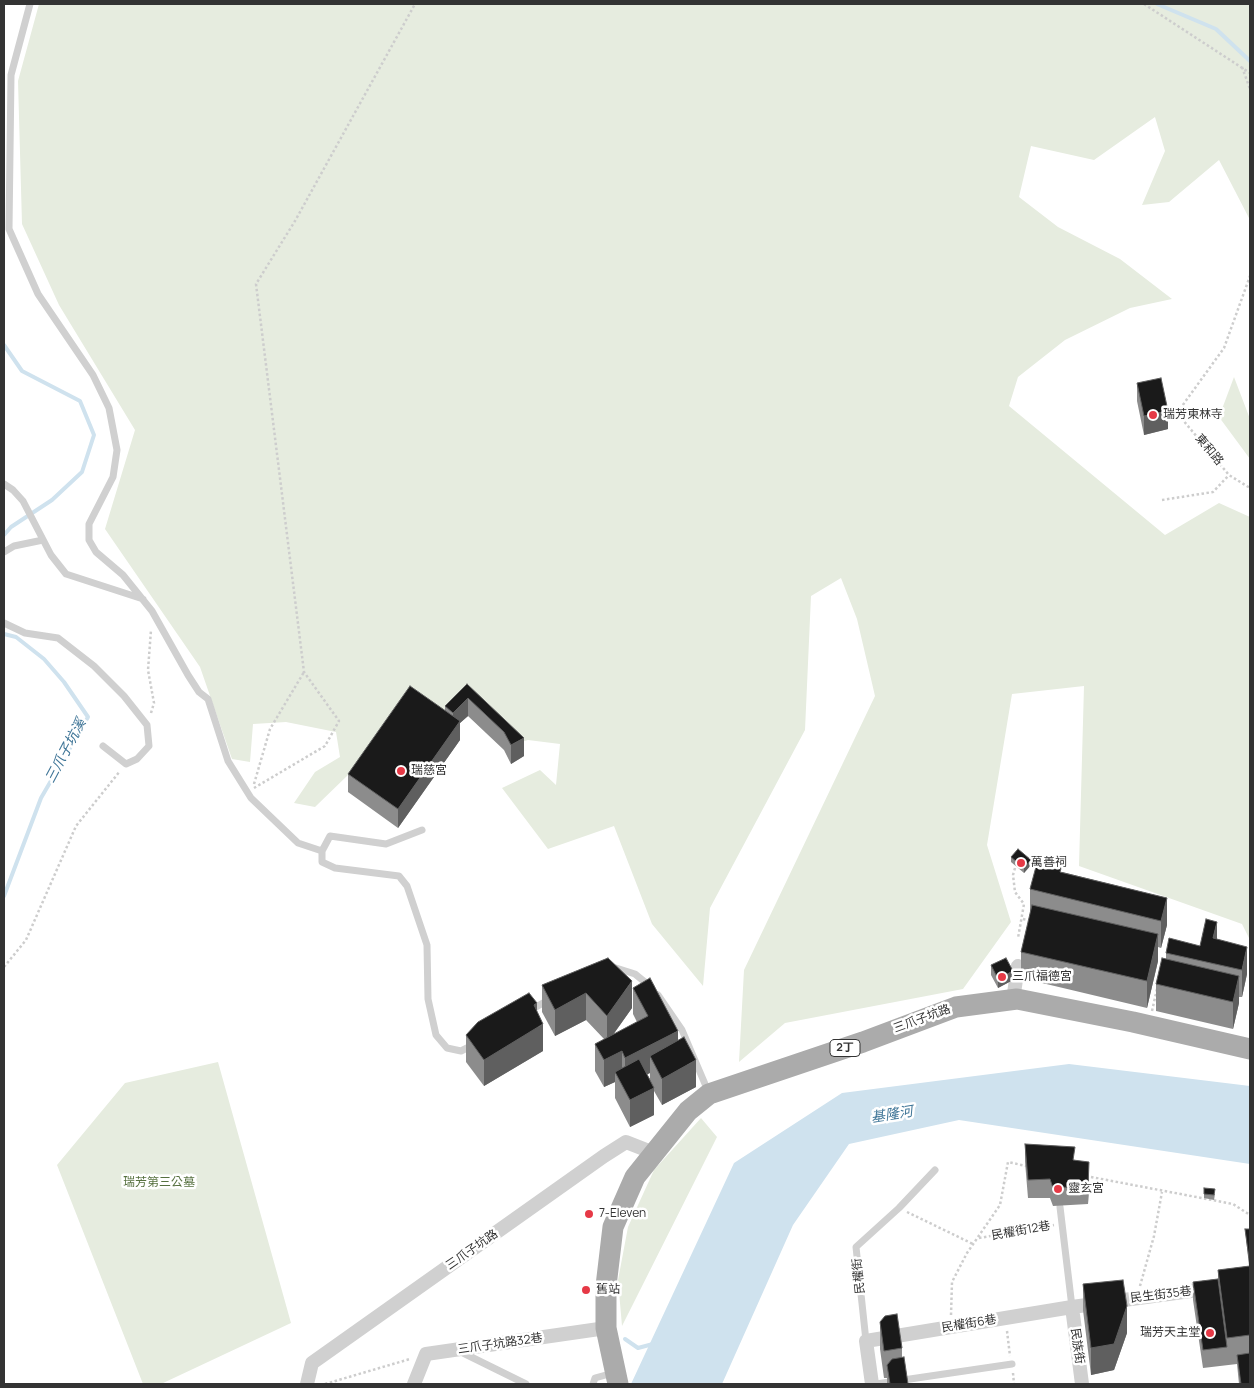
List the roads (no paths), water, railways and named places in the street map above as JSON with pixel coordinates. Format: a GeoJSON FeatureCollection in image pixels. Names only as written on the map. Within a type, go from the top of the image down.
{"type":"FeatureCollection","features":[{"type":"Feature","properties":{"kind":"main road","name":"三爪子坑路"},"geometry":{"type":"LineString","coordinates":[[617,1378],[606,1328],[606,1286],[613,1228],[635,1177],[688,1111],[709,1094],[863,1042],[956,1007],[1013,1000],[1148,1026],[1250,1049]]}},
{"type":"Feature","properties":{"kind":"street"},"geometry":{"type":"LineString","coordinates":[[1013,1000],[1018,966]]}},
{"type":"Feature","properties":{"kind":"street","name":"三爪子坑路"},"geometry":{"type":"LineString","coordinates":[[307,1384],[312,1363],[604,1156],[626,1142],[654,1153]]}},
{"type":"Feature","properties":{"kind":"street","name":"民生街35巷"},"geometry":{"type":"LineString","coordinates":[[1072,1307],[1250,1283]]}},
{"type":"Feature","properties":{"kind":"street","name":"民權街6巷"},"geometry":{"type":"LineString","coordinates":[[866,1341],[1072,1307]]}},
{"type":"Feature","properties":{"kind":"street","name":"民族街"},"geometry":{"type":"LineString","coordinates":[[1072,1307],[1082,1384]]}},
{"type":"Feature","properties":{"kind":"street","name":"三爪子坑路32巷"},"geometry":{"type":"LineString","coordinates":[[414,1384],[426,1354],[606,1328]]}},
{"type":"Feature","properties":{"kind":"street","name":"民權街"},"geometry":{"type":"LineString","coordinates":[[866,1341],[874,1384]]}},
{"type":"Feature","properties":{"kind":"lane"},"geometry":{"type":"LineString","coordinates":[[30,4],[12,75],[9,229],[38,294],[93,375],[109,408],[117,450],[116,459],[113,477],[89,524],[89,540],[96,552],[123,575],[152,611],[188,676],[199,692],[208,699],[228,761],[249,788],[251,798],[298,843],[322,851]]}},
{"type":"Feature","properties":{"kind":"lane"},"geometry":{"type":"LineString","coordinates":[[4,484],[13,490],[26,507],[43,540],[66,574],[143,599]]}},
{"type":"Feature","properties":{"kind":"lane"},"geometry":{"type":"LineString","coordinates":[[4,552],[14,546],[43,540]]}},
{"type":"Feature","properties":{"kind":"lane"},"geometry":{"type":"LineString","coordinates":[[4,623],[25,633],[58,638],[94,666],[124,696],[147,725],[150,746],[137,759],[126,764],[103,746]]}},
{"type":"Feature","properties":{"kind":"lane"},"geometry":{"type":"LineString","coordinates":[[422,830],[386,844],[330,836],[322,851],[322,862],[335,868],[399,876],[407,886],[427,945],[428,999],[436,1035],[447,1048],[461,1052],[478,1042]]}},
{"type":"Feature","properties":{"kind":"lane"},"geometry":{"type":"LineString","coordinates":[[599,969],[616,968],[635,974],[655,991],[682,1030],[709,1094]]}},
{"type":"Feature","properties":{"kind":"lane"},"geometry":{"type":"LineString","coordinates":[[518,1018],[559,993]]}},
{"type":"Feature","properties":{"kind":"lane","name":"民權街"},"geometry":{"type":"LineString","coordinates":[[866,1341],[856,1247],[899,1208],[935,1170]]}},
{"type":"Feature","properties":{"kind":"lane"},"geometry":{"type":"LineString","coordinates":[[1059,1206],[1063,1223],[1072,1307]]}},
{"type":"Feature","properties":{"kind":"lane"},"geometry":{"type":"LineString","coordinates":[[456,1350],[526,1384]]}},
{"type":"Feature","properties":{"kind":"lane"},"geometry":{"type":"LineString","coordinates":[[874,1384],[1012,1364]]}},
{"type":"Feature","properties":{"kind":"lane"},"geometry":{"type":"LineString","coordinates":[[593,1384],[595,1378],[617,1378]]}},
{"type":"Feature","properties":{"kind":"water","name":"基隆河"},"geometry":{"type":"Polygon","coordinates":[[[1069,1064],[1250,1086],[1250,1164],[959,1120],[849,1144],[793,1225],[722,1384],[631,1384],[734,1163],[842,1093],[1069,1064]]]}},
{"type":"Feature","properties":{"kind":"waterway"},"geometry":{"type":"LineString","coordinates":[[1157,4],[1216,29],[1250,61]]}},
{"type":"Feature","properties":{"kind":"waterway","name":"三爪子坑溪"},"geometry":{"type":"LineString","coordinates":[[4,345],[22,371],[80,401],[94,435],[82,472],[52,500],[11,527],[4,535]]}},
{"type":"Feature","properties":{"kind":"waterway","name":"三爪子坑溪"},"geometry":{"type":"LineString","coordinates":[[4,634],[16,637],[44,659],[64,682],[88,717],[41,798],[4,896]]}},
{"type":"Feature","properties":{"kind":"waterway","name":"三爪子坑溪"},"geometry":{"type":"LineString","coordinates":[[625,1339],[638,1348],[653,1344]]}},
{"type":"Feature","properties":{"kind":"place","name":"瑞芳東林寺"},"geometry":{"type":"Point","coordinates":[1153,415]}},
{"type":"Feature","properties":{"kind":"place","name":"瑞慈宮"},"geometry":{"type":"Point","coordinates":[401,771]}},
{"type":"Feature","properties":{"kind":"place","name":"萬善祠"},"geometry":{"type":"Point","coordinates":[1021,863]}},
{"type":"Feature","properties":{"kind":"place","name":"三爪福德宮"},"geometry":{"type":"Point","coordinates":[1002,977]}},
{"type":"Feature","properties":{"kind":"place","name":"靈玄宮"},"geometry":{"type":"Point","coordinates":[1058,1189]}},
{"type":"Feature","properties":{"kind":"place","name":"7-Eleven"},"geometry":{"type":"Point","coordinates":[589,1214]}},
{"type":"Feature","properties":{"kind":"place","name":"舊站"},"geometry":{"type":"Point","coordinates":[586,1290]}},
{"type":"Feature","properties":{"kind":"place","name":"瑞芳天主堂"},"geometry":{"type":"Point","coordinates":[1210,1333]}},
{"type":"Feature","properties":{"kind":"park label","name":"瑞芳第三公墓"},"geometry":{"type":"Point","coordinates":[159,1183]}}]}
